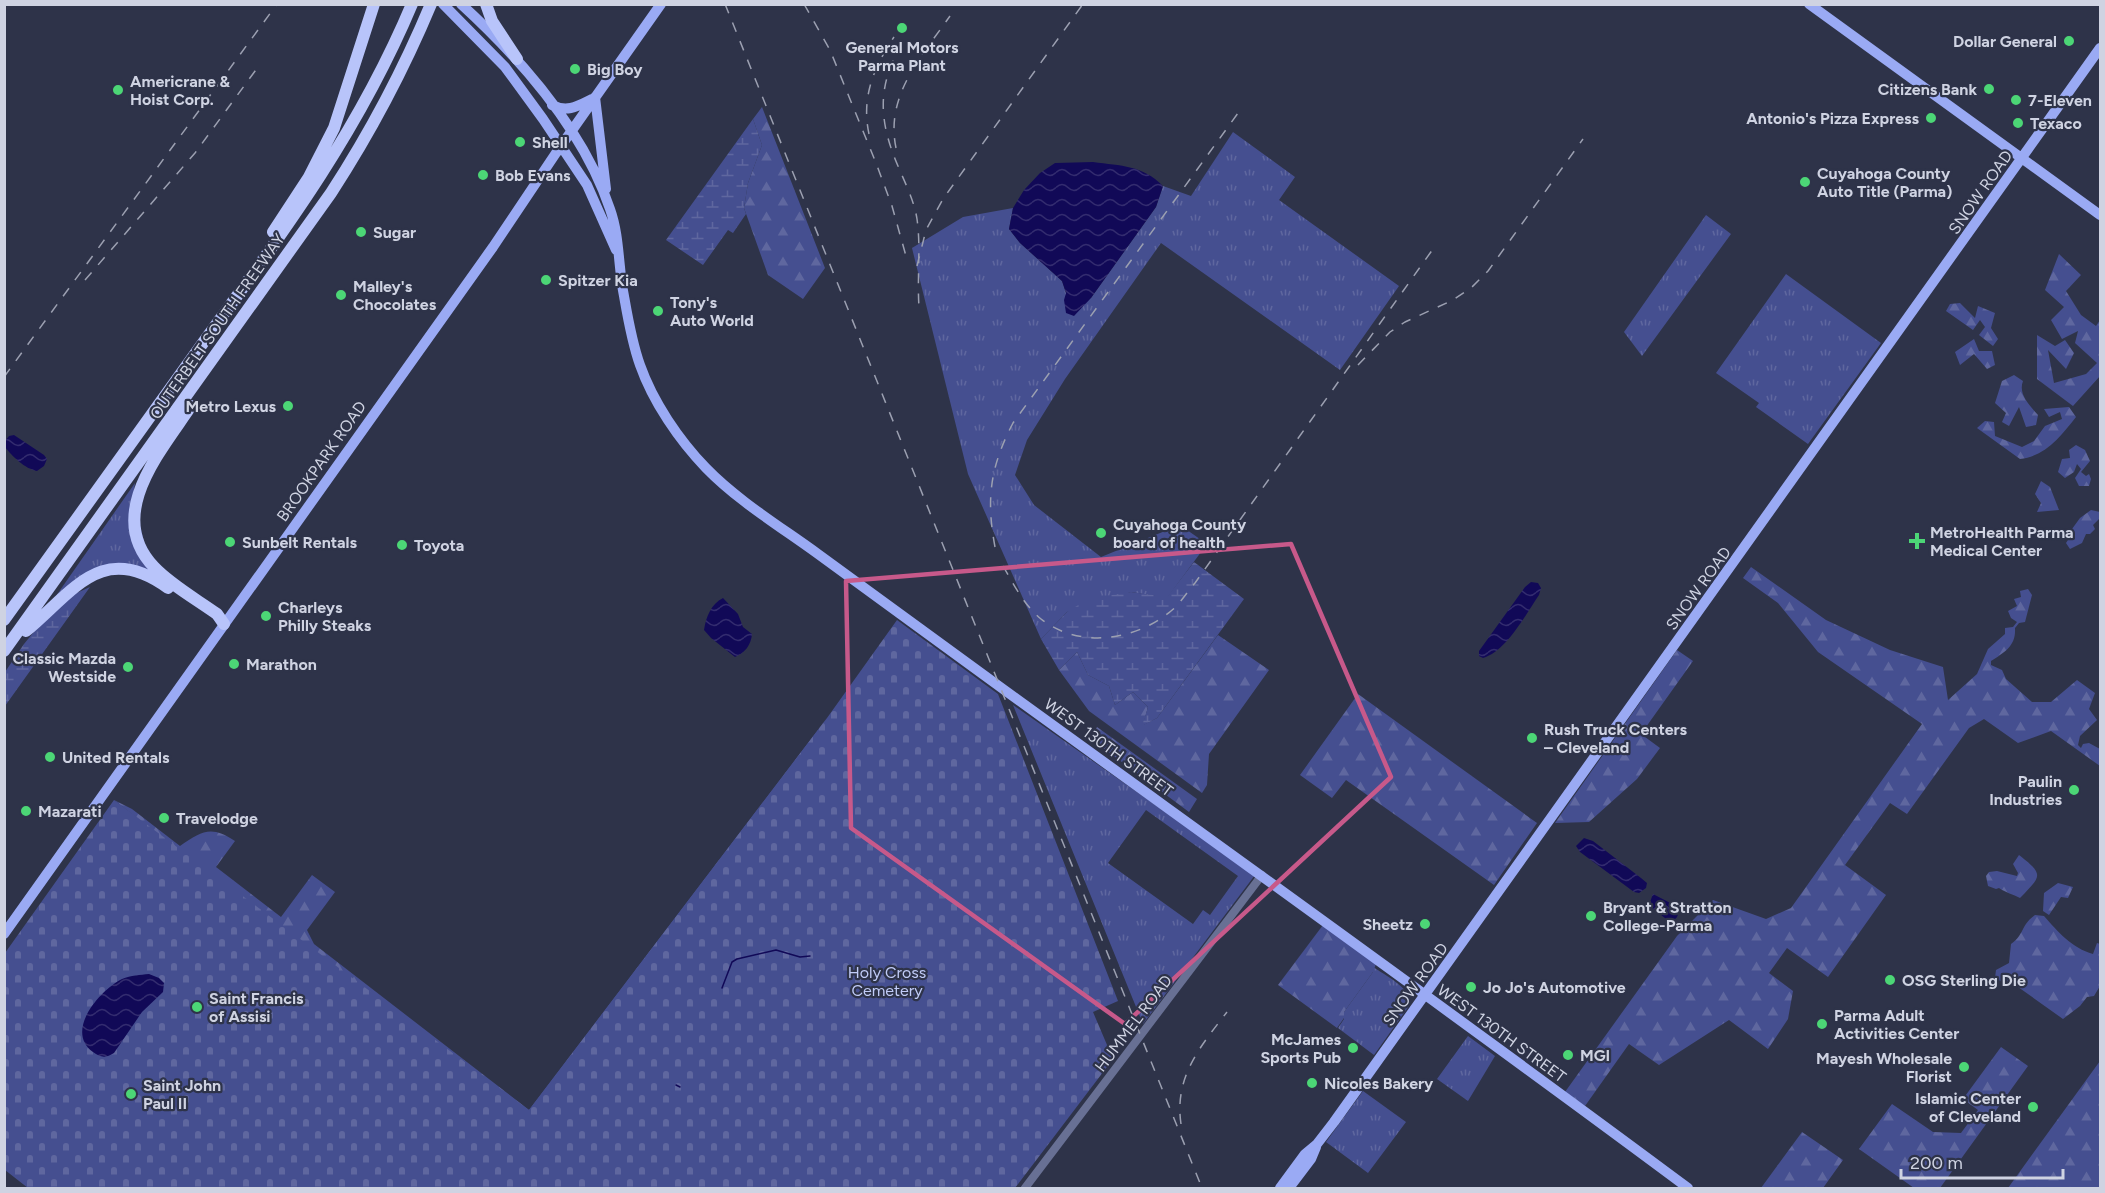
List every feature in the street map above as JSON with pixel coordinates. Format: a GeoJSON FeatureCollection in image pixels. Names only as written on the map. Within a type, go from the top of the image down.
{"type":"FeatureCollection","features":[{"type":"Feature","properties":{"kind":"highway"},"geometry":{"type":"LineString","coordinates":[[229,307],[327,144],[341,109],[374,4]]}},
{"type":"Feature","properties":{"kind":"highway","name":"OUTERBELT SOUTH FREEWAY"},"geometry":{"type":"LineString","coordinates":[[4,620],[304,201],[339,148],[382,70],[411,4]]}},
{"type":"Feature","properties":{"kind":"highway","name":"OUTERBELT SOUTH FREEWAY"},"geometry":{"type":"LineString","coordinates":[[4,651],[307,230],[347,168],[397,79],[430,4]]}},
{"type":"Feature","properties":{"kind":"highway"},"geometry":{"type":"LineString","coordinates":[[486,4],[492,21],[516,59]]}},
{"type":"Feature","properties":{"kind":"highway"},"geometry":{"type":"LineString","coordinates":[[193,390],[194,397],[191,406],[149,468],[138,491],[134,509],[136,531],[141,548],[152,566],[217,614],[224,624]]}},
{"type":"Feature","properties":{"kind":"highway"},"geometry":{"type":"LineString","coordinates":[[16,635],[24,633],[83,580],[98,573],[121,569],[136,571],[148,576],[212,620],[224,624]]}},
{"type":"Feature","properties":{"kind":"main road","name":"WEST 130TH STREET"},"geometry":{"type":"LineString","coordinates":[[443,4],[505,67],[521,88],[587,185],[617,253]]}},
{"type":"Feature","properties":{"kind":"main road","name":"WEST 130TH STREET"},"geometry":{"type":"LineString","coordinates":[[461,4],[534,80],[571,131],[594,171],[608,201],[617,232],[617,253],[624,298],[640,367],[662,410],[684,442],[706,468],[776,523],[1158,802],[1262,875],[1688,1188]]}},
{"type":"Feature","properties":{"kind":"main road","name":"BROOKPARK ROAD"},"geometry":{"type":"LineString","coordinates":[[4,934],[493,246],[661,4]]}},
{"type":"Feature","properties":{"kind":"main road"},"geometry":{"type":"LineString","coordinates":[[1809,4],[2100,215]]}},
{"type":"Feature","properties":{"kind":"main road","name":"SNOW ROAD"},"geometry":{"type":"LineString","coordinates":[[1280,1188],[1305,1154],[1317,1144],[1425,996],[2100,48]]}},
{"type":"Feature","properties":{"kind":"main road"},"geometry":{"type":"LineString","coordinates":[[505,67],[516,59]]}},
{"type":"Feature","properties":{"kind":"main road"},"geometry":{"type":"LineString","coordinates":[[521,88],[534,80]]}},
{"type":"Feature","properties":{"kind":"main road"},"geometry":{"type":"LineString","coordinates":[[552,105],[566,110],[578,107],[595,97],[608,201]]}},
{"type":"Feature","properties":{"kind":"main road"},"geometry":{"type":"LineString","coordinates":[[561,146],[576,154],[594,171]]}},
{"type":"Feature","properties":{"kind":"main road"},"geometry":{"type":"LineString","coordinates":[[587,185],[599,182]]}},
{"type":"Feature","properties":{"kind":"main road","name":"SNOW ROAD"},"geometry":{"type":"LineString","coordinates":[[1289,1188],[1311,1159],[1317,1144]]}},
{"type":"Feature","properties":{"kind":"street","name":"HUMMEL ROAD"},"geometry":{"type":"LineString","coordinates":[[1025,1188],[1262,875]]}},
{"type":"Feature","properties":{"kind":"highlighted area"},"geometry":{"type":"Polygon","coordinates":[[[1291,544],[1391,777],[1125,1024],[851,828],[846,581],[1291,544]]]}},
{"type":"Feature","properties":{"kind":"green space"},"geometry":{"type":"Polygon","coordinates":[[[762,107],[825,268],[803,299],[768,275],[744,208],[748,183],[762,145],[753,119],[762,107]]]}},
{"type":"Feature","properties":{"kind":"green space"},"geometry":{"type":"Polygon","coordinates":[[[753,119],[762,145],[748,183],[744,208],[746,214],[733,233],[728,230],[703,265],[666,240],[753,119]]]}},
{"type":"Feature","properties":{"kind":"green space"},"geometry":{"type":"Polygon","coordinates":[[[1233,132],[1295,177],[1279,200],[1399,286],[1340,370],[1161,243],[1065,379],[1027,440],[1015,475],[1034,505],[1101,557],[1170,529],[1187,530],[1207,544],[1167,598],[1131,592],[1067,612],[1041,639],[968,474],[912,248],[963,217],[1013,208],[1009,229],[1020,243],[1062,281],[1066,293],[1091,298],[1156,207],[1163,186],[1191,196],[1233,132]]]}},
{"type":"Feature","properties":{"kind":"green space"},"geometry":{"type":"Polygon","coordinates":[[[1706,215],[1731,234],[1642,356],[1624,332],[1706,215]]]}},
{"type":"Feature","properties":{"kind":"green space"},"geometry":{"type":"Polygon","coordinates":[[[2059,254],[2081,275],[2066,291],[2081,315],[2096,326],[2100,320],[2100,376],[2073,406],[2037,379],[2037,335],[2055,346],[2065,340],[2074,353],[2066,369],[2048,350],[2054,383],[2086,374],[2097,363],[2075,343],[2078,331],[2062,339],[2051,320],[2064,307],[2045,290],[2059,254]]]}},
{"type":"Feature","properties":{"kind":"green space"},"geometry":{"type":"Polygon","coordinates":[[[1786,274],[1881,343],[1808,444],[1756,407],[1759,403],[1716,373],[1786,274]]]}},
{"type":"Feature","properties":{"kind":"green space"},"geometry":{"type":"Polygon","coordinates":[[[1960,303],[1975,318],[1978,306],[1995,313],[1991,328],[1998,339],[1993,346],[1979,335],[1985,327],[1980,320],[1973,330],[1946,311],[1950,304],[1960,303]]]}},
{"type":"Feature","properties":{"kind":"green space"},"geometry":{"type":"Polygon","coordinates":[[[1974,339],[1979,351],[1992,351],[1995,365],[1987,369],[1974,354],[1960,365],[1955,352],[1974,339]]]}},
{"type":"Feature","properties":{"kind":"green space"},"geometry":{"type":"Polygon","coordinates":[[[2014,375],[2023,381],[2023,395],[2038,415],[2036,425],[2026,427],[2019,407],[2009,426],[2002,422],[2006,413],[1995,403],[2002,381],[2014,375]]]}},
{"type":"Feature","properties":{"kind":"green space"},"geometry":{"type":"Polygon","coordinates":[[[2069,407],[2076,417],[2052,444],[2038,454],[2029,457],[2020,459],[1977,428],[1985,421],[1994,422],[1995,436],[2022,447],[2034,441],[2045,426],[2062,419],[2060,412],[2049,417],[2044,409],[2069,407]]]}},
{"type":"Feature","properties":{"kind":"green space"},"geometry":{"type":"Polygon","coordinates":[[[2076,445],[2085,450],[2090,461],[2081,472],[2086,476],[2089,474],[2091,479],[2089,486],[2079,486],[2075,478],[2081,469],[2077,464],[2074,472],[2065,478],[2058,472],[2062,459],[2070,458],[2069,450],[2076,445]]]}},
{"type":"Feature","properties":{"kind":"green space"},"geometry":{"type":"Polygon","coordinates":[[[2041,481],[2050,487],[2059,510],[2037,512],[2041,503],[2035,494],[2041,481]]]}},
{"type":"Feature","properties":{"kind":"green space"},"geometry":{"type":"Polygon","coordinates":[[[135,483],[133,498],[151,569],[150,573],[119,566],[56,596],[135,483]]]}},
{"type":"Feature","properties":{"kind":"green space"},"geometry":{"type":"Polygon","coordinates":[[[2091,510],[2100,512],[2100,518],[2093,525],[2095,529],[2090,534],[2086,534],[2082,543],[2070,549],[2066,543],[2070,537],[2075,539],[2072,529],[2080,518],[2091,510]]]}},
{"type":"Feature","properties":{"kind":"green space"},"geometry":{"type":"Polygon","coordinates":[[[1194,562],[1244,599],[1157,718],[1142,726],[1148,707],[1133,692],[1115,705],[1109,686],[1088,675],[1077,652],[1059,670],[1041,639],[1067,612],[1088,599],[1131,592],[1167,597],[1194,562]]]}},
{"type":"Feature","properties":{"kind":"green space"},"geometry":{"type":"Polygon","coordinates":[[[1751,567],[1826,620],[1890,650],[1943,667],[1948,700],[1977,674],[1988,649],[2005,634],[2005,628],[2013,627],[2017,622],[2011,618],[2008,611],[2017,606],[2014,599],[2021,597],[2020,591],[2028,589],[2032,595],[2025,622],[2019,623],[2015,628],[2012,644],[1991,661],[1991,665],[2002,670],[2006,679],[2032,702],[2051,702],[2077,680],[2095,693],[2089,709],[2097,720],[2080,736],[2078,745],[2081,748],[2083,744],[2089,743],[2100,749],[2100,766],[2051,731],[2018,743],[1984,719],[1969,728],[1907,814],[1890,803],[1845,865],[1886,895],[1828,977],[1787,948],[1769,973],[1793,991],[1788,1019],[1768,1049],[1729,1020],[1659,1065],[1629,1044],[1585,1106],[1565,1092],[1677,936],[1713,900],[1766,919],[1791,908],[1922,724],[1818,652],[1778,603],[1743,578],[1751,567]]]}},
{"type":"Feature","properties":{"kind":"green space"},"geometry":{"type":"Polygon","coordinates":[[[90,587],[5,706],[5,672],[24,644],[42,622],[72,595],[90,587]]]}},
{"type":"Feature","properties":{"kind":"green space","name":"Holy Cross Cemetery"},"geometry":{"type":"Polygon","coordinates":[[[897,620],[998,694],[1118,1001],[1093,1012],[1113,1059],[1015,1188],[28,1188],[5,1170],[5,953],[114,800],[529,1110],[827,718],[897,620]]]}},
{"type":"Feature","properties":{"kind":"green space"},"geometry":{"type":"Polygon","coordinates":[[[1218,635],[1269,670],[1209,754],[1207,785],[1202,793],[1089,711],[1059,670],[1077,652],[1088,675],[1109,686],[1115,705],[1133,692],[1148,707],[1143,725],[1157,718],[1218,635]]]}},
{"type":"Feature","properties":{"kind":"green space"},"geometry":{"type":"Polygon","coordinates":[[[1677,650],[1693,661],[1641,734],[1660,748],[1637,779],[1589,822],[1555,823],[1677,650]]]}},
{"type":"Feature","properties":{"kind":"green space"},"geometry":{"type":"Polygon","coordinates":[[[1358,694],[1537,823],[1494,885],[1346,780],[1332,798],[1300,775],[1358,694]]]}},
{"type":"Feature","properties":{"kind":"green space"},"geometry":{"type":"Polygon","coordinates":[[[1013,705],[1255,875],[1143,1024],[1013,705]],[[1146,810],[1108,863],[1193,924],[1203,910],[1210,915],[1238,876],[1146,810]]]}},
{"type":"Feature","properties":{"kind":"green space"},"geometry":{"type":"Polygon","coordinates":[[[827,718],[536,1129],[114,800],[132,809],[180,846],[207,832],[219,833],[235,841],[216,867],[281,917],[312,875],[335,892],[307,930],[314,944],[529,1110],[827,718]]]}},
{"type":"Feature","properties":{"kind":"green space"},"geometry":{"type":"Polygon","coordinates":[[[1097,727],[1197,799],[1189,812],[1091,739],[1097,727]]]}},
{"type":"Feature","properties":{"kind":"green space"},"geometry":{"type":"Polygon","coordinates":[[[2019,855],[2033,867],[2037,876],[2020,898],[1999,888],[1988,886],[1986,876],[1989,872],[1997,871],[2017,876],[2018,873],[2013,864],[2019,855]]]}},
{"type":"Feature","properties":{"kind":"green space"},"geometry":{"type":"Polygon","coordinates":[[[2058,883],[2073,887],[2068,898],[2061,897],[2049,915],[2043,911],[2044,893],[2058,883]]]}},
{"type":"Feature","properties":{"kind":"green space"},"geometry":{"type":"Polygon","coordinates":[[[2035,915],[2044,916],[2078,948],[2093,954],[2097,943],[2100,944],[2100,986],[2094,996],[2087,997],[2080,1006],[2063,1019],[2011,982],[2004,983],[1995,978],[1996,970],[2009,963],[2011,944],[2035,915]]]}},
{"type":"Feature","properties":{"kind":"green space"},"geometry":{"type":"Polygon","coordinates":[[[1323,925],[1376,964],[1373,972],[1344,1012],[1344,1018],[1337,1028],[1278,985],[1323,925]]]}},
{"type":"Feature","properties":{"kind":"green space"},"geometry":{"type":"Polygon","coordinates":[[[1373,967],[1398,984],[1409,1000],[1409,1006],[1374,1055],[1338,1028],[1344,1019],[1344,1012],[1373,972],[1373,967]]]}},
{"type":"Feature","properties":{"kind":"green space"},"geometry":{"type":"Polygon","coordinates":[[[1468,1036],[1495,1056],[1468,1101],[1437,1079],[1468,1036]]]}},
{"type":"Feature","properties":{"kind":"green space"},"geometry":{"type":"Polygon","coordinates":[[[2001,1047],[2028,1066],[1940,1188],[1914,1188],[1859,1149],[1892,1104],[1933,1132],[1961,1133],[1978,1110],[1963,1099],[2001,1047]]]}},
{"type":"Feature","properties":{"kind":"green space"},"geometry":{"type":"Polygon","coordinates":[[[2100,1061],[2100,1188],[2008,1188],[2100,1061]]]}},
{"type":"Feature","properties":{"kind":"green space"},"geometry":{"type":"Polygon","coordinates":[[[1363,1091],[1406,1122],[1368,1173],[1326,1142],[1363,1091]]]}},
{"type":"Feature","properties":{"kind":"green space"},"geometry":{"type":"Polygon","coordinates":[[[1802,1132],[1843,1160],[1823,1188],[1761,1188],[1802,1132]]]}},
{"type":"Feature","properties":{"kind":"water"},"geometry":{"type":"Polygon","coordinates":[[[1093,162],[1139,170],[1163,186],[1156,207],[1091,298],[1074,316],[1066,313],[1064,300],[1066,293],[1062,281],[1020,243],[1009,229],[1013,208],[1024,190],[1040,173],[1055,163],[1093,162]]]}},
{"type":"Feature","properties":{"kind":"water"},"geometry":{"type":"Polygon","coordinates":[[[14,435],[44,455],[47,459],[44,466],[37,471],[32,470],[11,454],[5,447],[5,441],[9,436],[14,435]]]}},
{"type":"Feature","properties":{"kind":"water"},"geometry":{"type":"Polygon","coordinates":[[[1531,582],[1538,583],[1541,588],[1522,622],[1500,648],[1483,658],[1479,656],[1479,651],[1531,582]]]}},
{"type":"Feature","properties":{"kind":"water"},"geometry":{"type":"Polygon","coordinates":[[[723,598],[738,614],[743,627],[752,634],[747,648],[735,657],[704,630],[710,611],[723,598]]]}},
{"type":"Feature","properties":{"kind":"water"},"geometry":{"type":"Polygon","coordinates":[[[1584,838],[1593,841],[1641,878],[1647,883],[1646,888],[1639,893],[1634,892],[1580,852],[1576,846],[1584,838]]]}},
{"type":"Feature","properties":{"kind":"water"},"geometry":{"type":"Polygon","coordinates":[[[1653,894],[1678,907],[1675,920],[1670,922],[1652,908],[1650,902],[1653,894]]]}},
{"type":"Feature","properties":{"kind":"water"},"geometry":{"type":"Polygon","coordinates":[[[149,974],[164,983],[163,992],[142,1012],[114,1053],[104,1057],[93,1052],[85,1043],[82,1033],[88,1012],[113,984],[132,976],[149,974]]]}},
{"type":"Feature","properties":{"kind":"waterway"},"geometry":{"type":"LineString","coordinates":[[722,988],[732,962],[737,959],[776,950],[800,957],[810,956]]}},
{"type":"Feature","properties":{"kind":"waterway"},"geometry":{"type":"LineString","coordinates":[[676,1085],[680,1087]]}},
{"type":"Feature","properties":{"kind":"railway"},"geometry":{"type":"LineString","coordinates":[[4,377],[277,4]]}},
{"type":"Feature","properties":{"kind":"railway"},"geometry":{"type":"LineString","coordinates":[[725,4],[1202,1188]]}},
{"type":"Feature","properties":{"kind":"railway"},"geometry":{"type":"LineString","coordinates":[[804,4],[830,50],[876,163],[892,206],[906,256]]}},
{"type":"Feature","properties":{"kind":"railway"},"geometry":{"type":"LineString","coordinates":[[917,266],[926,230],[943,199],[1083,4]]}},
{"type":"Feature","properties":{"kind":"railway"},"geometry":{"type":"LineString","coordinates":[[896,148],[894,129],[901,93],[918,61],[950,16]]}},
{"type":"Feature","properties":{"kind":"railway"},"geometry":{"type":"LineString","coordinates":[[869,134],[867,107],[871,83],[894,37]]}},
{"type":"Feature","properties":{"kind":"railway"},"geometry":{"type":"LineString","coordinates":[[903,43],[888,74],[883,104],[887,134],[916,212],[919,240],[919,307]]}},
{"type":"Feature","properties":{"kind":"railway"},"geometry":{"type":"LineString","coordinates":[[85,280],[195,153],[258,67]]}},
{"type":"Feature","properties":{"kind":"railway"},"geometry":{"type":"LineString","coordinates":[[995,547],[991,514],[992,484],[999,454],[1013,423],[1241,109]]}},
{"type":"Feature","properties":{"kind":"railway"},"geometry":{"type":"LineString","coordinates":[[1358,365],[1390,332],[1405,322],[1453,300],[1472,287],[1488,271],[1583,139]]}},
{"type":"Feature","properties":{"kind":"railway"},"geometry":{"type":"LineString","coordinates":[[1003,566],[1029,607],[1056,629],[1072,635],[1089,638],[1124,635],[1157,621],[1171,611],[1195,583],[1433,249]]}},
{"type":"Feature","properties":{"kind":"railway"},"geometry":{"type":"LineString","coordinates":[[1181,1124],[1181,1092],[1185,1077],[1199,1050],[1227,1012]]}},
{"type":"Feature","properties":{"kind":"place","name":"General Motors Parma Plant"},"geometry":{"type":"Point","coordinates":[902,28]}},
{"type":"Feature","properties":{"kind":"place","name":"Dollar General"},"geometry":{"type":"Point","coordinates":[2069,41]}},
{"type":"Feature","properties":{"kind":"place","name":"Big Boy"},"geometry":{"type":"Point","coordinates":[575,69]}},
{"type":"Feature","properties":{"kind":"place","name":"Citizens Bank"},"geometry":{"type":"Point","coordinates":[1989,89]}},
{"type":"Feature","properties":{"kind":"place","name":"Americrane & Hoist Corp."},"geometry":{"type":"Point","coordinates":[118,90]}},
{"type":"Feature","properties":{"kind":"place","name":"7-Eleven"},"geometry":{"type":"Point","coordinates":[2016,100]}},
{"type":"Feature","properties":{"kind":"place","name":"Antonio's Pizza Express"},"geometry":{"type":"Point","coordinates":[1931,118]}},
{"type":"Feature","properties":{"kind":"place","name":"Texaco"},"geometry":{"type":"Point","coordinates":[2018,123]}},
{"type":"Feature","properties":{"kind":"place","name":"Shell"},"geometry":{"type":"Point","coordinates":[520,142]}},
{"type":"Feature","properties":{"kind":"place","name":"Bob Evans"},"geometry":{"type":"Point","coordinates":[483,175]}},
{"type":"Feature","properties":{"kind":"place","name":"Cuyahoga County Auto Title (Parma)"},"geometry":{"type":"Point","coordinates":[1805,182]}},
{"type":"Feature","properties":{"kind":"place","name":"Sugar"},"geometry":{"type":"Point","coordinates":[361,232]}},
{"type":"Feature","properties":{"kind":"place","name":"Spitzer Kia"},"geometry":{"type":"Point","coordinates":[546,280]}},
{"type":"Feature","properties":{"kind":"place","name":"Malley's Chocolates"},"geometry":{"type":"Point","coordinates":[341,295]}},
{"type":"Feature","properties":{"kind":"place","name":"Tony's Auto World"},"geometry":{"type":"Point","coordinates":[658,311]}},
{"type":"Feature","properties":{"kind":"place","name":"Metro Lexus"},"geometry":{"type":"Point","coordinates":[288,406]}},
{"type":"Feature","properties":{"kind":"place","name":"Cuyahoga County board of health"},"geometry":{"type":"Point","coordinates":[1101,533]}},
{"type":"Feature","properties":{"kind":"place","name":"MetroHealth Parma Medical Center"},"geometry":{"type":"Point","coordinates":[1917,541]}},
{"type":"Feature","properties":{"kind":"place","name":"Sunbelt Rentals"},"geometry":{"type":"Point","coordinates":[230,542]}},
{"type":"Feature","properties":{"kind":"place","name":"Toyota"},"geometry":{"type":"Point","coordinates":[402,545]}},
{"type":"Feature","properties":{"kind":"place","name":"Charleys Philly Steaks"},"geometry":{"type":"Point","coordinates":[266,616]}},
{"type":"Feature","properties":{"kind":"place","name":"Marathon"},"geometry":{"type":"Point","coordinates":[234,664]}},
{"type":"Feature","properties":{"kind":"place","name":"Classic Mazda Westside"},"geometry":{"type":"Point","coordinates":[128,667]}},
{"type":"Feature","properties":{"kind":"place","name":"Rush Truck Centers – Cleveland"},"geometry":{"type":"Point","coordinates":[1532,738]}},
{"type":"Feature","properties":{"kind":"place","name":"United Rentals"},"geometry":{"type":"Point","coordinates":[50,757]}},
{"type":"Feature","properties":{"kind":"place","name":"Paulin Industries"},"geometry":{"type":"Point","coordinates":[2074,790]}},
{"type":"Feature","properties":{"kind":"place","name":"Mazarati"},"geometry":{"type":"Point","coordinates":[26,811]}},
{"type":"Feature","properties":{"kind":"place","name":"Travelodge"},"geometry":{"type":"Point","coordinates":[164,818]}},
{"type":"Feature","properties":{"kind":"place","name":"Bryant & Stratton College-Parma"},"geometry":{"type":"Point","coordinates":[1591,916]}},
{"type":"Feature","properties":{"kind":"place","name":"Sheetz"},"geometry":{"type":"Point","coordinates":[1425,924]}},
{"type":"Feature","properties":{"kind":"place","name":"OSG Sterling Die"},"geometry":{"type":"Point","coordinates":[1890,980]}},
{"type":"Feature","properties":{"kind":"place","name":"Jo Jo's Automotive"},"geometry":{"type":"Point","coordinates":[1471,987]}},
{"type":"Feature","properties":{"kind":"place","name":"Saint Francis of Assisi"},"geometry":{"type":"Point","coordinates":[197,1007]}},
{"type":"Feature","properties":{"kind":"place","name":"Parma Adult Activities Center"},"geometry":{"type":"Point","coordinates":[1822,1024]}},
{"type":"Feature","properties":{"kind":"place","name":"McJames Sports Pub"},"geometry":{"type":"Point","coordinates":[1353,1048]}},
{"type":"Feature","properties":{"kind":"place","name":"MGI"},"geometry":{"type":"Point","coordinates":[1568,1055]}},
{"type":"Feature","properties":{"kind":"place","name":"Mayesh Wholesale Florist"},"geometry":{"type":"Point","coordinates":[1964,1067]}},
{"type":"Feature","properties":{"kind":"place","name":"Nicoles Bakery"},"geometry":{"type":"Point","coordinates":[1312,1083]}},
{"type":"Feature","properties":{"kind":"place","name":"Saint John Paul II"},"geometry":{"type":"Point","coordinates":[131,1094]}},
{"type":"Feature","properties":{"kind":"place","name":"Islamic Center of Cleveland"},"geometry":{"type":"Point","coordinates":[2033,1107]}}]}
